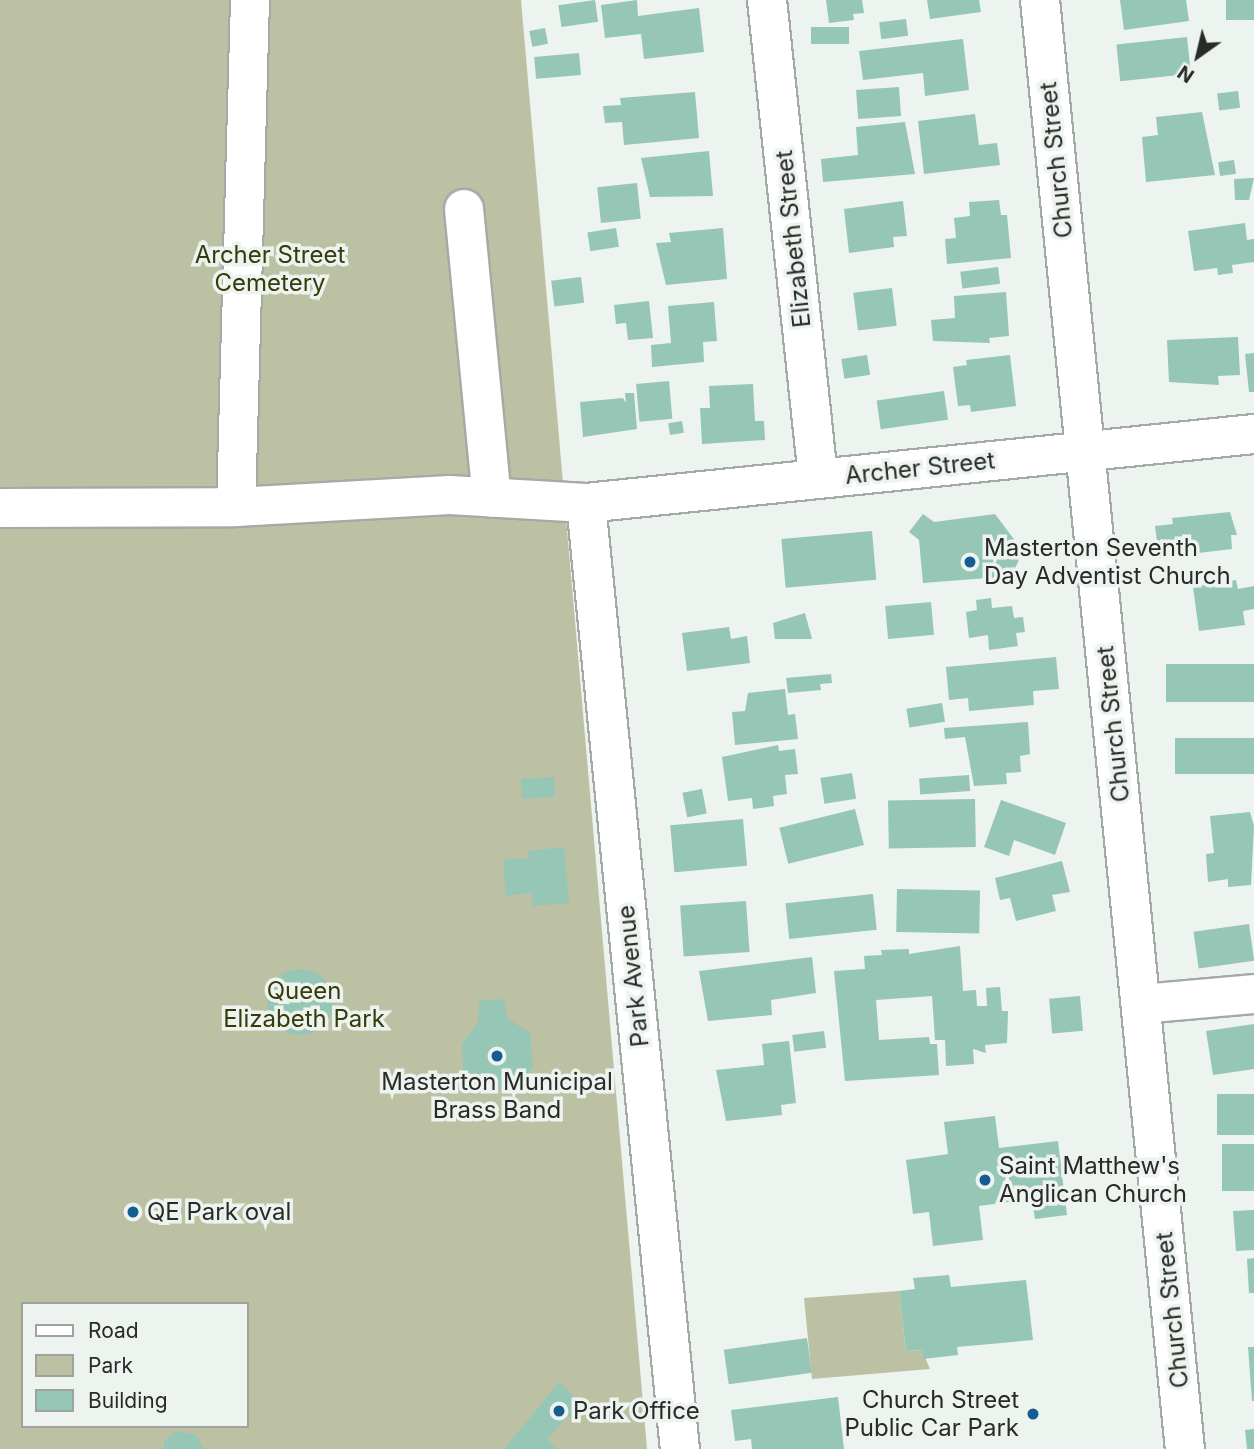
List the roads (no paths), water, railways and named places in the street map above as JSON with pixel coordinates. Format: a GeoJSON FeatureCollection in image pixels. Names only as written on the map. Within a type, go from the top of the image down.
{"type":"FeatureCollection","features":[{"type":"Feature","properties":{"kind":"street"},"geometry":{"type":"LineString","coordinates":[[236,507],[250,0]]}},
{"type":"Feature","properties":{"kind":"street","name":"Elizabeth Street"},"geometry":{"type":"LineString","coordinates":[[767,0],[818,478]]}},
{"type":"Feature","properties":{"kind":"street","name":"Church Street"},"geometry":{"type":"LineString","coordinates":[[1040,0],[1185,1449]]}},
{"type":"Feature","properties":{"kind":"street"},"geometry":{"type":"LineString","coordinates":[[464,209],[492,498]]}},
{"type":"Feature","properties":{"kind":"street","name":"Archer Street"},"geometry":{"type":"LineString","coordinates":[[0,508],[236,507],[450,495],[586,503],[1254,434]]}},
{"type":"Feature","properties":{"kind":"street","name":"Park Avenue"},"geometry":{"type":"LineString","coordinates":[[586,503],[680,1449]]}},
{"type":"Feature","properties":{"kind":"street"},"geometry":{"type":"LineString","coordinates":[[1142,1004],[1254,994]]}},
{"type":"Feature","properties":{"kind":"place","name":"Masterton Seventh Day Adventist Church"},"geometry":{"type":"Point","coordinates":[970,562]}},
{"type":"Feature","properties":{"kind":"place","name":"Masterton Municipal Brass Band"},"geometry":{"type":"Point","coordinates":[497,1056]}},
{"type":"Feature","properties":{"kind":"place","name":"Saint Matthew's Anglican Church"},"geometry":{"type":"Point","coordinates":[985,1180]}},
{"type":"Feature","properties":{"kind":"place","name":"QE Park oval"},"geometry":{"type":"Point","coordinates":[133,1212]}},
{"type":"Feature","properties":{"kind":"place","name":"Park Office"},"geometry":{"type":"Point","coordinates":[559,1411]}},
{"type":"Feature","properties":{"kind":"place","name":"Church Street Public Car Park"},"geometry":{"type":"Point","coordinates":[1033,1414]}},
{"type":"Feature","properties":{"kind":"park label","name":"Archer Street Cemetery"},"geometry":{"type":"Point","coordinates":[270,269]}},
{"type":"Feature","properties":{"kind":"park label","name":"Queen Elizabeth Park"},"geometry":{"type":"Point","coordinates":[304,1005]}}]}
